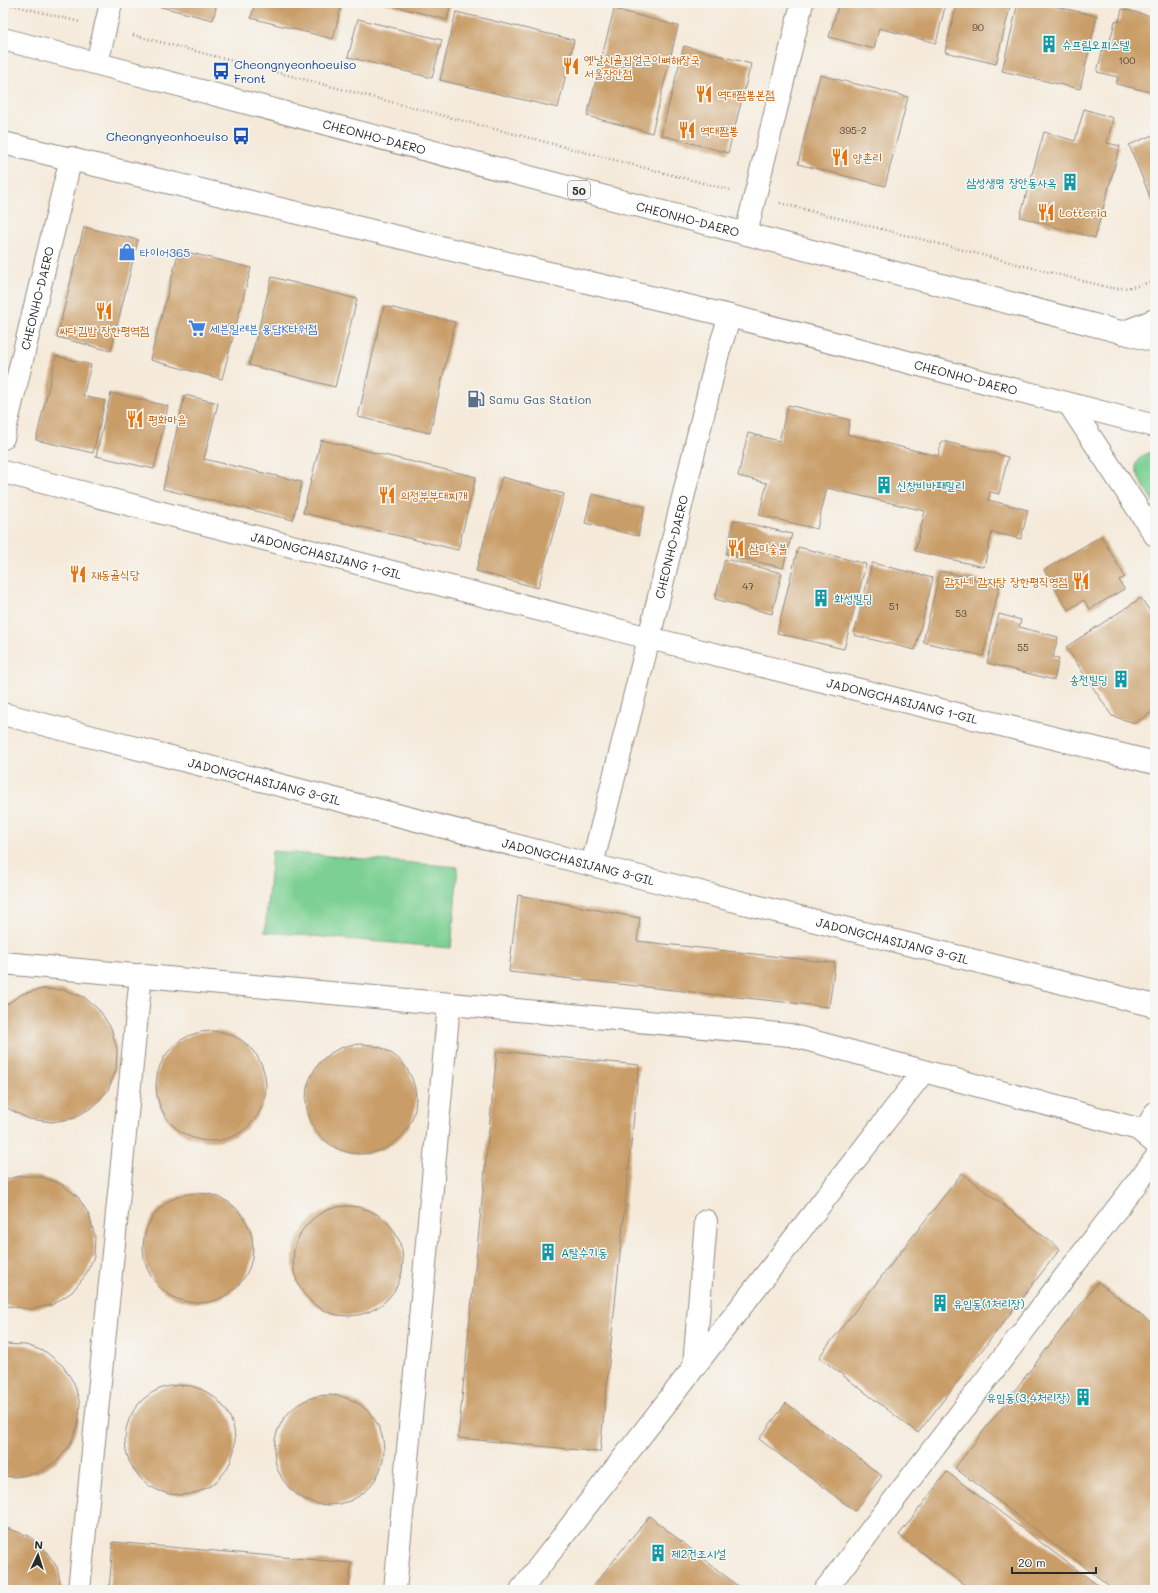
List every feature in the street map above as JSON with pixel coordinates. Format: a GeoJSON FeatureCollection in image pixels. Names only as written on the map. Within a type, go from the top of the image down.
{"type":"FeatureCollection","features":[{"type":"Feature","properties":{"kind":"street"},"geometry":{"type":"LineString","coordinates":[[97,63],[111,3]]}},
{"type":"Feature","properties":{"kind":"street","name":"CHEONHO-DAERO"},"geometry":{"type":"LineString","coordinates":[[746,233],[802,3]]}},
{"type":"Feature","properties":{"kind":"street","name":"CHEONHO-DAERO"},"geometry":{"type":"LineString","coordinates":[[3,39],[1155,341]]}},
{"type":"Feature","properties":{"kind":"street","name":"CHEONHO-DAERO"},"geometry":{"type":"LineString","coordinates":[[3,143],[730,316],[1155,426]]}},
{"type":"Feature","properties":{"kind":"street","name":"CHEONHO-DAERO"},"geometry":{"type":"LineString","coordinates":[[3,438],[71,158]]}},
{"type":"Feature","properties":{"kind":"street","name":"CHEONHO-DAERO"},"geometry":{"type":"LineString","coordinates":[[649,638],[718,353],[730,316]]}},
{"type":"Feature","properties":{"kind":"street"},"geometry":{"type":"LineString","coordinates":[[1122,333],[1155,320]]}},
{"type":"Feature","properties":{"kind":"street"},"geometry":{"type":"LineString","coordinates":[[1069,404],[1155,535]]}},
{"type":"Feature","properties":{"kind":"street","name":"JADONGCHASIJANG 1-GIL"},"geometry":{"type":"LineString","coordinates":[[3,472],[649,638],[1155,763]]}},
{"type":"Feature","properties":{"kind":"street"},"geometry":{"type":"LineString","coordinates":[[592,865],[649,638]]}},
{"type":"Feature","properties":{"kind":"street","name":"JADONGCHASIJANG 3-GIL"},"geometry":{"type":"LineString","coordinates":[[3,714],[592,865],[1155,1006]]}},
{"type":"Feature","properties":{"kind":"street"},"geometry":{"type":"LineString","coordinates":[[3,962],[790,1035],[1138,1129],[1150,1138],[1155,1113]]}},
{"type":"Feature","properties":{"kind":"street"},"geometry":{"type":"LineString","coordinates":[[79,1590],[141,975]]}},
{"type":"Feature","properties":{"kind":"street"},"geometry":{"type":"LineString","coordinates":[[395,1590],[449,1004]]}},
{"type":"Feature","properties":{"kind":"street"},"geometry":{"type":"LineString","coordinates":[[521,1590],[924,1071]]}},
{"type":"Feature","properties":{"kind":"street"},"geometry":{"type":"LineString","coordinates":[[825,1590],[1155,1160]]}},
{"type":"Feature","properties":{"kind":"street"},"geometry":{"type":"LineString","coordinates":[[694,1366],[706,1221]]}},
{"type":"Feature","properties":{"kind":"path"},"geometry":{"type":"LineString","coordinates":[[4,3],[82,23]]}},
{"type":"Feature","properties":{"kind":"path"},"geometry":{"type":"LineString","coordinates":[[133,35],[1111,288],[1125,289],[1138,287],[1155,280]]}},
{"type":"Feature","properties":{"kind":"green space"},"geometry":{"type":"Polygon","coordinates":[[[1148,453],[1155,453],[1155,504],[1142,484],[1136,468],[1138,460],[1148,453]]]}},
{"type":"Feature","properties":{"kind":"green space"},"geometry":{"type":"Polygon","coordinates":[[[272,851],[458,867],[451,948],[265,932],[272,851]]]}},
{"type":"Feature","properties":{"kind":"building"},"geometry":{"type":"Polygon","coordinates":[[[145,3],[217,3],[213,20],[145,3]]]}},
{"type":"Feature","properties":{"kind":"building"},"geometry":{"type":"Polygon","coordinates":[[[255,3],[342,3],[333,39],[251,18],[255,3]]]}},
{"type":"Feature","properties":{"kind":"building"},"geometry":{"type":"Polygon","coordinates":[[[383,3],[451,3],[447,20],[383,3]]]}},
{"type":"Feature","properties":{"kind":"building"},"geometry":{"type":"Polygon","coordinates":[[[839,3],[946,3],[936,43],[879,28],[874,49],[829,37],[839,3]]]}},
{"type":"Feature","properties":{"kind":"building"},"geometry":{"type":"Polygon","coordinates":[[[957,3],[1011,3],[996,64],[945,52],[957,3]]]}},
{"type":"Feature","properties":{"kind":"building","name":"슈프림오피스텔"},"geometry":{"type":"Polygon","coordinates":[[[1018,3],[1041,3],[1097,16],[1080,89],[1002,71],[1018,3]]]}},
{"type":"Feature","properties":{"kind":"building"},"geometry":{"type":"Polygon","coordinates":[[[614,9],[678,26],[652,133],[587,116],[614,9]]]}},
{"type":"Feature","properties":{"kind":"building"},"geometry":{"type":"Polygon","coordinates":[[[1122,9],[1155,17],[1155,93],[1116,84],[1118,77],[1097,72],[1103,48],[1108,49],[1115,21],[1119,22],[1122,9]]]}},
{"type":"Feature","properties":{"kind":"building"},"geometry":{"type":"Polygon","coordinates":[[[456,12],[574,40],[558,108],[440,80],[456,12]]]}},
{"type":"Feature","properties":{"kind":"building"},"geometry":{"type":"Polygon","coordinates":[[[358,19],[442,40],[432,78],[348,57],[358,19]]]}},
{"type":"Feature","properties":{"kind":"building"},"geometry":{"type":"Polygon","coordinates":[[[684,46],[751,64],[728,153],[661,135],[684,46]]]}},
{"type":"Feature","properties":{"kind":"building"},"geometry":{"type":"Polygon","coordinates":[[[820,75],[908,97],[885,186],[798,164],[820,75]]]}},
{"type":"Feature","properties":{"kind":"building","name":"삼성생명 장안동사옥"},"geometry":{"type":"Polygon","coordinates":[[[1084,109],[1113,118],[1107,143],[1120,146],[1095,238],[1020,217],[1044,132],[1075,141],[1084,109]]]}},
{"type":"Feature","properties":{"kind":"building"},"geometry":{"type":"Polygon","coordinates":[[[1155,134],[1155,209],[1129,145],[1155,134]]]}},
{"type":"Feature","properties":{"kind":"building"},"geometry":{"type":"Polygon","coordinates":[[[84,227],[138,240],[111,351],[57,337],[84,227]]]}},
{"type":"Feature","properties":{"kind":"building"},"geometry":{"type":"Polygon","coordinates":[[[179,250],[251,268],[222,379],[150,360],[179,250]]]}},
{"type":"Feature","properties":{"kind":"building"},"geometry":{"type":"Polygon","coordinates":[[[272,277],[357,299],[335,387],[249,365],[272,277]]]}},
{"type":"Feature","properties":{"kind":"building"},"geometry":{"type":"Polygon","coordinates":[[[384,306],[455,322],[430,433],[358,417],[384,306]]]}},
{"type":"Feature","properties":{"kind":"building"},"geometry":{"type":"Polygon","coordinates":[[[56,356],[91,365],[83,396],[105,401],[93,453],[36,440],[56,356]]]}},
{"type":"Feature","properties":{"kind":"building"},"geometry":{"type":"Polygon","coordinates":[[[111,393],[168,406],[154,469],[96,456],[111,393]]]}},
{"type":"Feature","properties":{"kind":"building"},"geometry":{"type":"Polygon","coordinates":[[[185,395],[218,403],[204,459],[302,482],[293,520],[163,489],[185,395]]]}},
{"type":"Feature","properties":{"kind":"building","name":"신창비바패밀리"},"geometry":{"type":"Polygon","coordinates":[[[788,405],[850,420],[847,434],[938,456],[942,441],[1008,457],[999,494],[990,492],[988,500],[1028,510],[1021,539],[992,532],[984,567],[915,551],[925,511],[827,488],[817,529],[759,515],[767,483],[738,476],[748,433],[779,441],[788,405]]]}},
{"type":"Feature","properties":{"kind":"building"},"geometry":{"type":"Polygon","coordinates":[[[321,440],[476,477],[458,550],[303,513],[321,440]]]}},
{"type":"Feature","properties":{"kind":"building"},"geometry":{"type":"Polygon","coordinates":[[[502,477],[564,494],[538,588],[476,571],[502,477]]]}},
{"type":"Feature","properties":{"kind":"building"},"geometry":{"type":"Polygon","coordinates":[[[592,494],[645,507],[638,536],[585,523],[592,494]]]}},
{"type":"Feature","properties":{"kind":"building"},"geometry":{"type":"Polygon","coordinates":[[[734,520],[792,534],[783,568],[726,554],[734,520]]]}},
{"type":"Feature","properties":{"kind":"building"},"geometry":{"type":"Polygon","coordinates":[[[1101,536],[1125,577],[1119,580],[1124,589],[1090,609],[1084,600],[1068,610],[1044,570],[1101,536]]]}},
{"type":"Feature","properties":{"kind":"building","name":"화성빌딩"},"geometry":{"type":"Polygon","coordinates":[[[798,547],[866,564],[844,649],[777,633],[798,547]]]}},
{"type":"Feature","properties":{"kind":"building"},"geometry":{"type":"Polygon","coordinates":[[[725,559],[782,573],[772,614],[715,599],[725,559]]]}},
{"type":"Feature","properties":{"kind":"building"},"geometry":{"type":"Polygon","coordinates":[[[872,563],[933,578],[915,650],[854,635],[872,563]]]}},
{"type":"Feature","properties":{"kind":"building"},"geometry":{"type":"Polygon","coordinates":[[[940,571],[1000,584],[983,656],[923,642],[940,571]]]}},
{"type":"Feature","properties":{"kind":"building","name":"송전빌딩"},"geometry":{"type":"Polygon","coordinates":[[[1141,598],[1155,619],[1155,710],[1135,723],[1112,716],[1066,647],[1141,598]]]}},
{"type":"Feature","properties":{"kind":"building"},"geometry":{"type":"Polygon","coordinates":[[[999,614],[1021,620],[1019,627],[1058,637],[1053,657],[1059,658],[1054,680],[987,663],[999,614]]]}},
{"type":"Feature","properties":{"kind":"building"},"geometry":{"type":"Polygon","coordinates":[[[518,895],[640,918],[637,941],[835,963],[829,1007],[509,972],[518,895]]]}},
{"type":"Feature","properties":{"kind":"building"},"geometry":{"type":"Polygon","coordinates":[[[42,989],[64,990],[84,997],[100,1011],[111,1028],[117,1049],[116,1070],[108,1090],[94,1106],[74,1118],[52,1122],[29,1119],[9,1109],[3,1102],[3,1007],[22,994],[42,989]]]}},
{"type":"Feature","properties":{"kind":"building"},"geometry":{"type":"Polygon","coordinates":[[[211,1031],[232,1035],[242,1040],[250,1047],[257,1055],[262,1065],[266,1086],[262,1107],[257,1117],[250,1125],[242,1132],[232,1137],[211,1141],[190,1137],[180,1132],[172,1125],[165,1117],[160,1107],[156,1086],[160,1065],[165,1055],[172,1047],[180,1040],[190,1035],[211,1031]]]}},
{"type":"Feature","properties":{"kind":"building"},"geometry":{"type":"Polygon","coordinates":[[[361,1044],[382,1048],[392,1053],[400,1060],[407,1068],[412,1078],[416,1099],[412,1120],[407,1130],[400,1138],[392,1145],[382,1150],[361,1154],[340,1150],[330,1145],[322,1138],[315,1130],[310,1120],[306,1099],[310,1078],[315,1068],[322,1060],[330,1053],[340,1048],[361,1044]]]}},
{"type":"Feature","properties":{"kind":"building","name":"A탈수기동"},"geometry":{"type":"Polygon","coordinates":[[[497,1051],[639,1065],[600,1452],[458,1438],[497,1051]]]}},
{"type":"Feature","properties":{"kind":"building","name":"유입동(1처리장)"},"geometry":{"type":"Polygon","coordinates":[[[962,1173],[1060,1249],[918,1433],[819,1357],[962,1173]]]}},
{"type":"Feature","properties":{"kind":"building"},"geometry":{"type":"Polygon","coordinates":[[[20,1176],[42,1177],[61,1184],[78,1197],[89,1215],[95,1236],[94,1257],[85,1276],[72,1292],[52,1305],[30,1309],[7,1306],[3,1304],[3,1180],[20,1176]]]}},
{"type":"Feature","properties":{"kind":"building"},"geometry":{"type":"Polygon","coordinates":[[[198,1193],[219,1197],[229,1202],[237,1209],[244,1217],[249,1227],[253,1248],[249,1269],[244,1279],[237,1287],[229,1294],[219,1299],[198,1303],[177,1299],[167,1294],[159,1287],[152,1279],[147,1269],[143,1248],[147,1227],[152,1217],[159,1209],[167,1202],[177,1197],[198,1193]]]}},
{"type":"Feature","properties":{"kind":"building"},"geometry":{"type":"Polygon","coordinates":[[[348,1206],[369,1210],[379,1215],[387,1222],[394,1230],[399,1240],[403,1261],[399,1282],[394,1292],[387,1300],[379,1307],[369,1312],[348,1316],[327,1312],[317,1307],[309,1300],[302,1292],[297,1282],[293,1261],[297,1240],[302,1230],[309,1222],[317,1215],[327,1210],[348,1206]]]}},
{"type":"Feature","properties":{"kind":"building","name":"유입동(3,4처리장)"},"geometry":{"type":"Polygon","coordinates":[[[1098,1282],[1155,1326],[1155,1590],[1115,1590],[955,1468],[1098,1282]]]}},
{"type":"Feature","properties":{"kind":"building"},"geometry":{"type":"Polygon","coordinates":[[[3,1344],[26,1345],[46,1352],[63,1366],[74,1383],[80,1404],[78,1425],[70,1445],[57,1461],[37,1473],[15,1477],[3,1476],[3,1344]]]}},
{"type":"Feature","properties":{"kind":"building"},"geometry":{"type":"Polygon","coordinates":[[[180,1385],[201,1389],[211,1394],[219,1401],[226,1409],[231,1419],[235,1440],[231,1461],[226,1471],[219,1479],[211,1486],[201,1491],[180,1495],[159,1491],[149,1486],[141,1479],[134,1471],[129,1461],[125,1440],[129,1419],[134,1409],[141,1401],[149,1394],[159,1389],[180,1385]]]}},
{"type":"Feature","properties":{"kind":"building"},"geometry":{"type":"Polygon","coordinates":[[[329,1395],[350,1399],[360,1404],[368,1411],[375,1419],[380,1429],[384,1450],[380,1471],[375,1481],[368,1489],[360,1496],[350,1501],[329,1505],[308,1501],[298,1496],[290,1489],[283,1481],[278,1471],[274,1450],[278,1429],[283,1419],[290,1411],[298,1404],[308,1399],[329,1395]]]}},
{"type":"Feature","properties":{"kind":"building"},"geometry":{"type":"Polygon","coordinates":[[[786,1403],[882,1476],[855,1511],[759,1439],[786,1403]]]}},
{"type":"Feature","properties":{"kind":"building"},"geometry":{"type":"Polygon","coordinates":[[[947,1472],[1104,1590],[971,1590],[899,1535],[947,1472]]]}},
{"type":"Feature","properties":{"kind":"building","name":"제2건조시설"},"geometry":{"type":"Polygon","coordinates":[[[649,1516],[743,1590],[590,1590],[649,1516]]]}},
{"type":"Feature","properties":{"kind":"building"},"geometry":{"type":"Polygon","coordinates":[[[3,1528],[29,1536],[45,1550],[57,1567],[62,1590],[3,1590],[3,1528]]]}},
{"type":"Feature","properties":{"kind":"building"},"geometry":{"type":"Polygon","coordinates":[[[113,1542],[351,1563],[349,1590],[109,1590],[113,1542]]]}},
{"type":"Feature","properties":{"kind":"place","name":"슈프림오피스텔"},"geometry":{"type":"Point","coordinates":[1049,44]}},
{"type":"Feature","properties":{"kind":"place","name":"옛날시골집얼큰이뼈해장국 서울장안점"},"geometry":{"type":"Point","coordinates":[571,66]}},
{"type":"Feature","properties":{"kind":"place","name":"Cheongnyeonhoeuiso Front"},"geometry":{"type":"Point","coordinates":[221,71]}},
{"type":"Feature","properties":{"kind":"place","name":"역대짬뽕본점"},"geometry":{"type":"Point","coordinates":[704,94]}},
{"type":"Feature","properties":{"kind":"place","name":"역대짬뽕"},"geometry":{"type":"Point","coordinates":[687,130]}},
{"type":"Feature","properties":{"kind":"place","name":"Cheongnyeonhoeuiso"},"geometry":{"type":"Point","coordinates":[241,136]}},
{"type":"Feature","properties":{"kind":"place","name":"양촌리"},"geometry":{"type":"Point","coordinates":[840,157]}},
{"type":"Feature","properties":{"kind":"place","name":"삼성생명 장안동사옥"},"geometry":{"type":"Point","coordinates":[1070,182]}},
{"type":"Feature","properties":{"kind":"place","name":"Lotteria"},"geometry":{"type":"Point","coordinates":[1046,212]}},
{"type":"Feature","properties":{"kind":"place","name":"타이어365"},"geometry":{"type":"Point","coordinates":[127,252]}},
{"type":"Feature","properties":{"kind":"place","name":"싸다김밥 장한평역점"},"geometry":{"type":"Point","coordinates":[104,311]}},
{"type":"Feature","properties":{"kind":"place","name":"세븐일레븐 용답K타워점"},"geometry":{"type":"Point","coordinates":[197,328]}},
{"type":"Feature","properties":{"kind":"place","name":"Samu Gas Station"},"geometry":{"type":"Point","coordinates":[476,399]}},
{"type":"Feature","properties":{"kind":"place","name":"평화마을"},"geometry":{"type":"Point","coordinates":[135,419]}},
{"type":"Feature","properties":{"kind":"place","name":"신창비바패밀리"},"geometry":{"type":"Point","coordinates":[884,485]}},
{"type":"Feature","properties":{"kind":"place","name":"의정부부대찌개"},"geometry":{"type":"Point","coordinates":[387,495]}},
{"type":"Feature","properties":{"kind":"place","name":"삼미숯불"},"geometry":{"type":"Point","coordinates":[736,548]}},
{"type":"Feature","properties":{"kind":"place","name":"재동골식당"},"geometry":{"type":"Point","coordinates":[78,574]}},
{"type":"Feature","properties":{"kind":"place","name":"감자네 감자탕 장한평직영점"},"geometry":{"type":"Point","coordinates":[1081,581]}},
{"type":"Feature","properties":{"kind":"place","name":"화성빌딩"},"geometry":{"type":"Point","coordinates":[821,598]}},
{"type":"Feature","properties":{"kind":"place","name":"송전빌딩"},"geometry":{"type":"Point","coordinates":[1121,679]}},
{"type":"Feature","properties":{"kind":"place","name":"A탈수기동"},"geometry":{"type":"Point","coordinates":[548,1252]}},
{"type":"Feature","properties":{"kind":"place","name":"유입동(1처리장)"},"geometry":{"type":"Point","coordinates":[940,1303]}},
{"type":"Feature","properties":{"kind":"place","name":"유입동(3,4처리장)"},"geometry":{"type":"Point","coordinates":[1083,1397]}},
{"type":"Feature","properties":{"kind":"place","name":"제2건조시설"},"geometry":{"type":"Point","coordinates":[658,1553]}}]}
